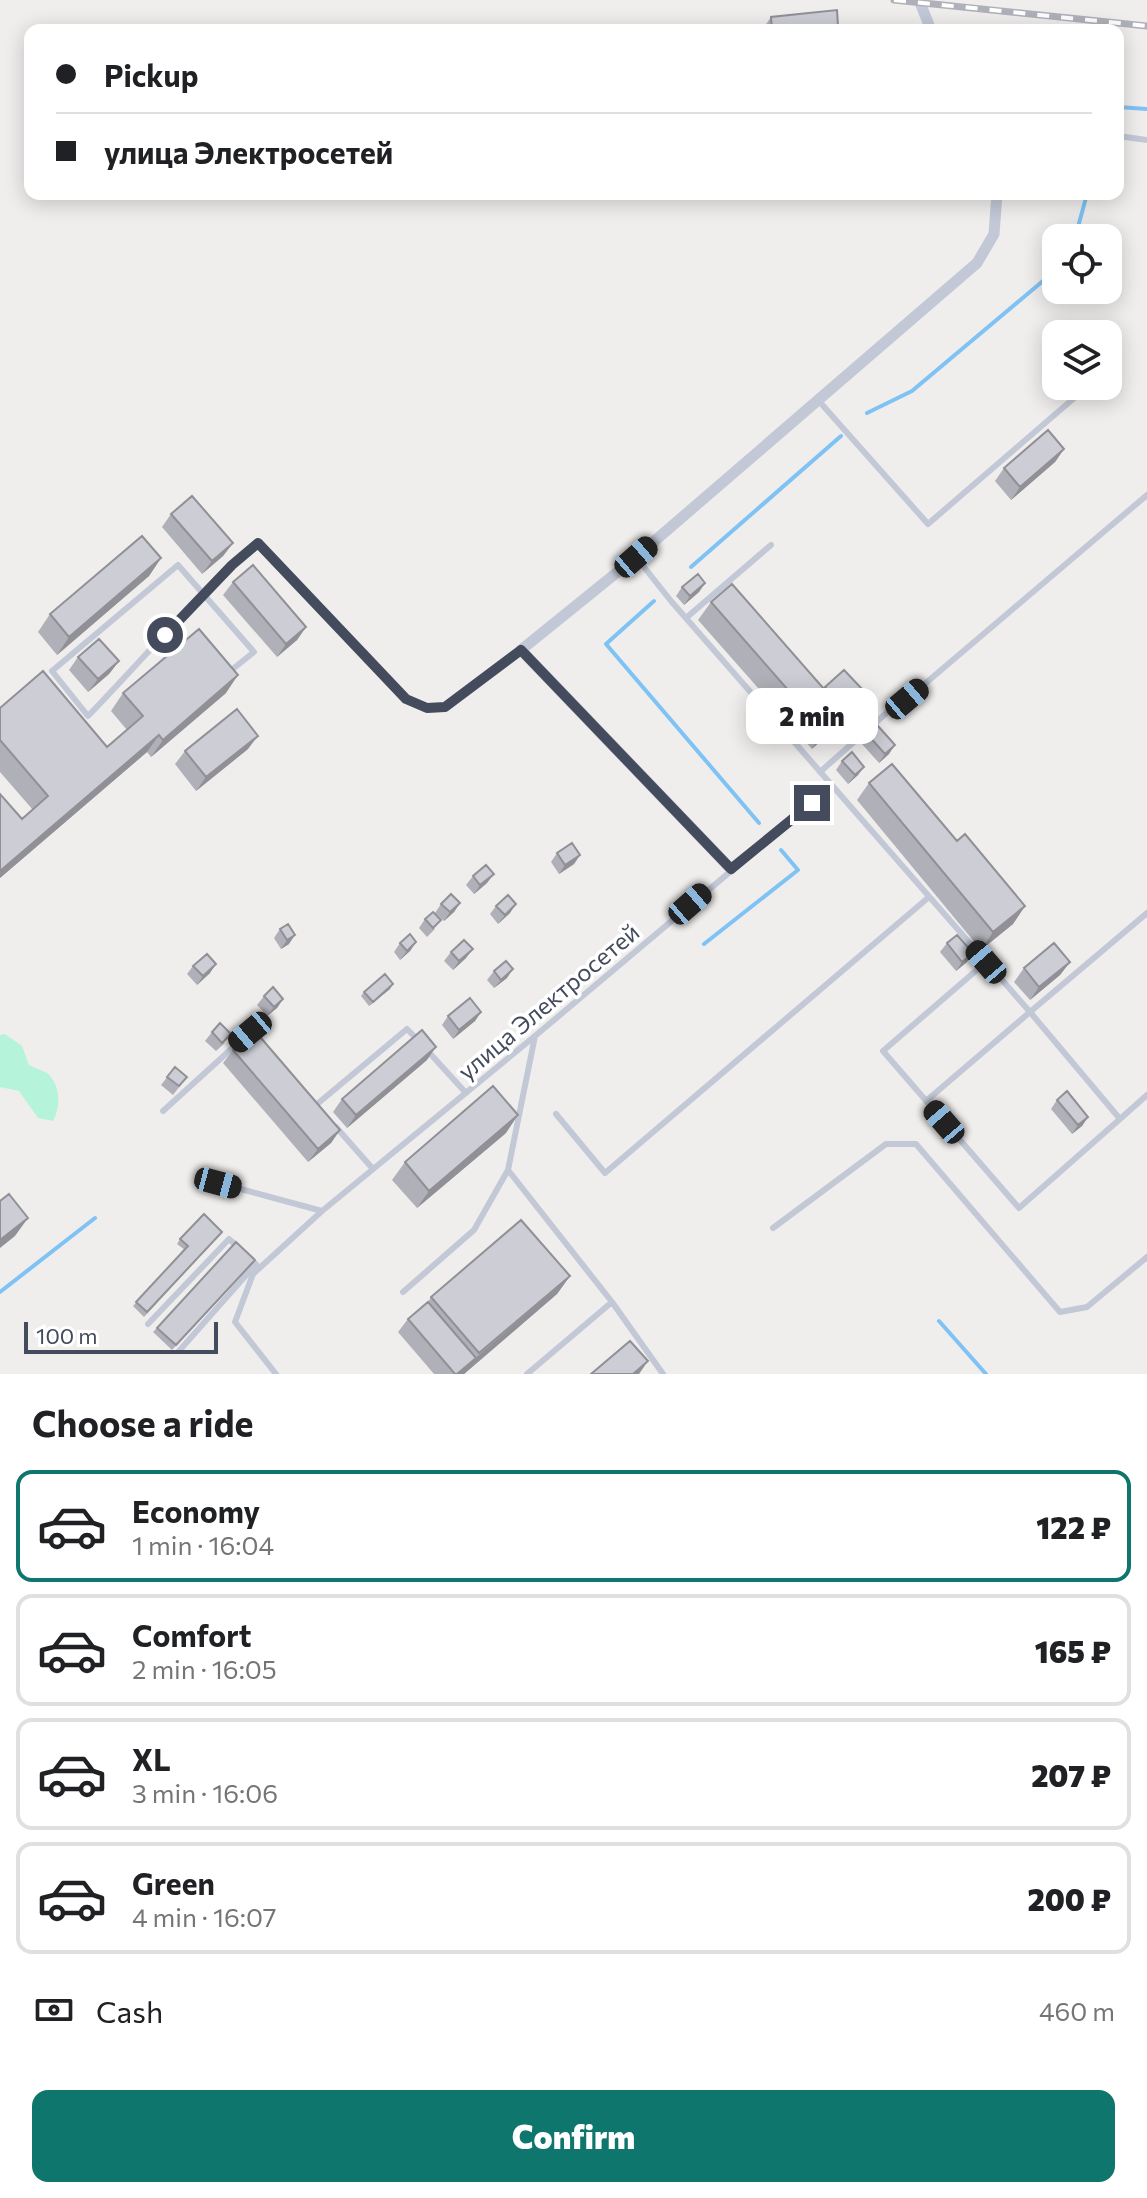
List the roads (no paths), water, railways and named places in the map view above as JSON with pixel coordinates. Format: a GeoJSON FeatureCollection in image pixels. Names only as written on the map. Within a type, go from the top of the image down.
{"type":"FeatureCollection","features":[{"type":"Feature","properties":{"kind":"street"},"geometry":{"type":"LineString","coordinates":[[919,0],[929,24]]}},
{"type":"Feature","properties":{"kind":"street"},"geometry":{"type":"LineString","coordinates":[[731,869],[521,650],[636,557],[977,263],[994,234],[997,200]]}},
{"type":"Feature","properties":{"kind":"lane"},"geometry":{"type":"LineString","coordinates":[[1124,137],[1147,140]]}},
{"type":"Feature","properties":{"kind":"lane"},"geometry":{"type":"LineString","coordinates":[[818,400],[928,524],[1072,400]]}},
{"type":"Feature","properties":{"kind":"lane"},"geometry":{"type":"LineString","coordinates":[[820,772],[1147,495]]}},
{"type":"Feature","properties":{"kind":"lane"},"geometry":{"type":"LineString","coordinates":[[220,680],[254,652],[204,595],[178,565],[52,671],[88,716],[204,595],[258,543],[406,699],[427,708],[445,707],[521,650]]}},
{"type":"Feature","properties":{"kind":"lane"},"geometry":{"type":"LineString","coordinates":[[686,618],[771,545]]}},
{"type":"Feature","properties":{"kind":"lane"},"geometry":{"type":"LineString","coordinates":[[636,557],[1120,1119]]}},
{"type":"Feature","properties":{"kind":"lane","name":"улица Электросетей"},"geometry":{"type":"LineString","coordinates":[[258,1265],[832,786]]}},
{"type":"Feature","properties":{"kind":"lane"},"geometry":{"type":"LineString","coordinates":[[556,1114],[605,1173],[929,897]]}},
{"type":"Feature","properties":{"kind":"lane"},"geometry":{"type":"LineString","coordinates":[[926,1101],[1147,913]]}},
{"type":"Feature","properties":{"kind":"lane"},"geometry":{"type":"LineString","coordinates":[[986,962],[883,1051],[1019,1208],[1147,1095]]}},
{"type":"Feature","properties":{"kind":"lane"},"geometry":{"type":"LineString","coordinates":[[316,1105],[407,1029],[466,1093]]}},
{"type":"Feature","properties":{"kind":"lane"},"geometry":{"type":"LineString","coordinates":[[163,1111],[250,1032],[259,1041]]}},
{"type":"Feature","properties":{"kind":"lane"},"geometry":{"type":"LineString","coordinates":[[403,1292],[474,1230],[508,1170],[535,1036]]}},
{"type":"Feature","properties":{"kind":"lane"},"geometry":{"type":"LineString","coordinates":[[306,1094],[373,1169]]}},
{"type":"Feature","properties":{"kind":"lane"},"geometry":{"type":"LineString","coordinates":[[773,1228],[886,1144],[916,1144],[1060,1312],[1087,1307],[1147,1257]]}},
{"type":"Feature","properties":{"kind":"lane"},"geometry":{"type":"LineString","coordinates":[[508,1170],[612,1302],[663,1374]]}},
{"type":"Feature","properties":{"kind":"lane"},"geometry":{"type":"LineString","coordinates":[[218,1183],[322,1211]]}},
{"type":"Feature","properties":{"kind":"lane"},"geometry":{"type":"LineString","coordinates":[[148,1324],[229,1239],[258,1265]]}},
{"type":"Feature","properties":{"kind":"lane"},"geometry":{"type":"LineString","coordinates":[[179,1351],[258,1265]]}},
{"type":"Feature","properties":{"kind":"lane"},"geometry":{"type":"LineString","coordinates":[[258,1265],[235,1322],[276,1374]]}},
{"type":"Feature","properties":{"kind":"lane"},"geometry":{"type":"LineString","coordinates":[[527,1374],[612,1302]]}},
{"type":"Feature","properties":{"kind":"waterway"},"geometry":{"type":"LineString","coordinates":[[1124,107],[1147,109]]}},
{"type":"Feature","properties":{"kind":"waterway"},"geometry":{"type":"LineString","coordinates":[[1079,224],[1085,200]]}},
{"type":"Feature","properties":{"kind":"waterway"},"geometry":{"type":"LineString","coordinates":[[867,413],[912,391],[1042,282]]}},
{"type":"Feature","properties":{"kind":"waterway"},"geometry":{"type":"LineString","coordinates":[[691,567],[841,436]]}},
{"type":"Feature","properties":{"kind":"waterway"},"geometry":{"type":"LineString","coordinates":[[654,601],[606,644],[759,823]]}},
{"type":"Feature","properties":{"kind":"waterway"},"geometry":{"type":"LineString","coordinates":[[704,944],[798,870],[781,850]]}},
{"type":"Feature","properties":{"kind":"waterway"},"geometry":{"type":"LineString","coordinates":[[0,1292],[95,1218]]}},
{"type":"Feature","properties":{"kind":"waterway"},"geometry":{"type":"LineString","coordinates":[[939,1321],[986,1374]]}},
{"type":"Feature","properties":{"kind":"railway"},"geometry":{"type":"LineString","coordinates":[[894,0],[1147,26]]}}]}
